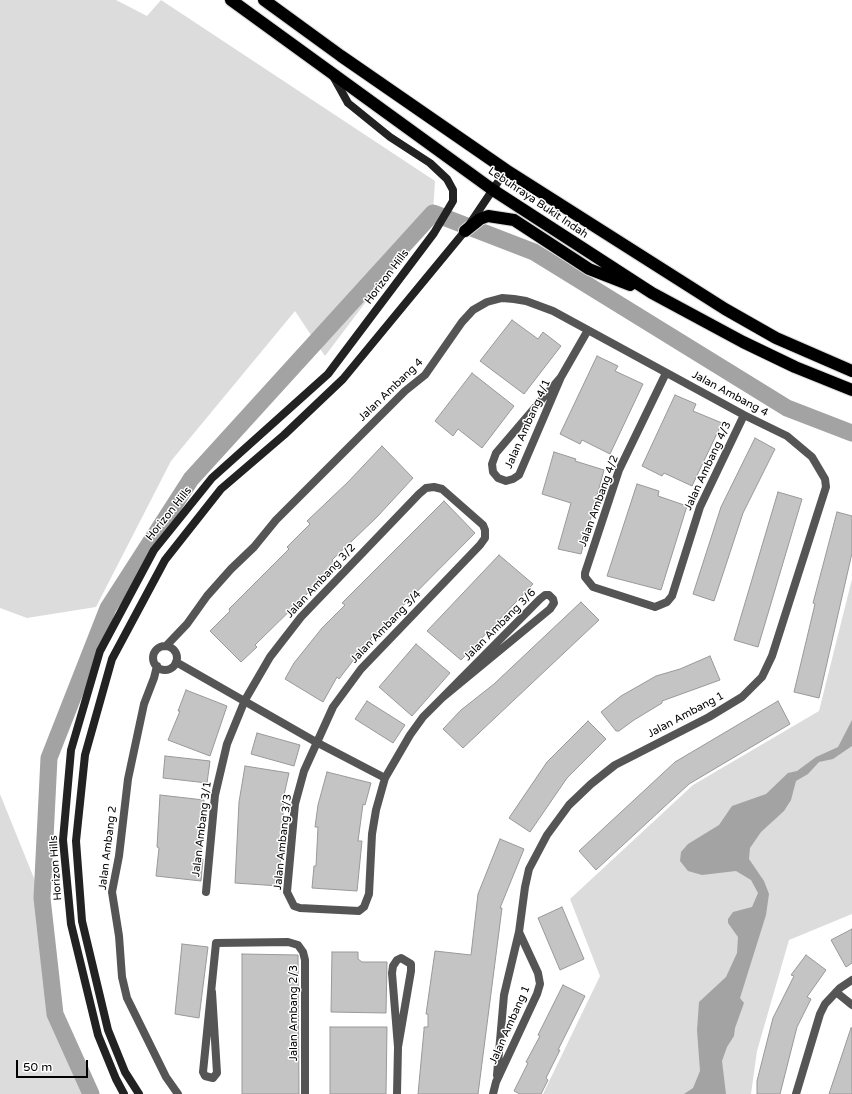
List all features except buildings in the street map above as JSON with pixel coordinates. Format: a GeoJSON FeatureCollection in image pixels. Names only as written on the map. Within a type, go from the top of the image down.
{"type":"FeatureCollection","features":[{"type":"Feature","properties":{"kind":"highway","name":"Lebuhraya Bukit Indah"},"geometry":{"type":"LineString","coordinates":[[231,0],[493,190],[652,293],[743,342],[795,367],[852,390]]}},
{"type":"Feature","properties":{"kind":"highway","name":"Lebuhraya Bukit Indah"},"geometry":{"type":"LineString","coordinates":[[264,0],[341,56],[506,170],[725,309],[776,338],[852,372]]}},
{"type":"Feature","properties":{"kind":"highway"},"geometry":{"type":"LineString","coordinates":[[464,231],[480,219],[488,216],[514,220],[589,269],[652,293]]}},
{"type":"Feature","properties":{"kind":"street","name":"Horizon Hills"},"geometry":{"type":"LineString","coordinates":[[124,1094],[116,1079],[98,1035],[74,939],[71,924],[63,840],[71,750],[100,651],[154,550],[212,478],[328,374],[434,233],[453,201],[453,190],[447,179],[430,163],[390,137],[348,103],[331,72]]}},
{"type":"Feature","properties":{"kind":"street","name":"Horizon Hills"},"geometry":{"type":"LineString","coordinates":[[139,1094],[126,1072],[108,1030],[82,921],[76,841],[85,755],[112,659],[165,560],[221,489],[284,435],[343,379],[464,231],[506,170]]}},
{"type":"Feature","properties":{"kind":"street","name":"Jalan Ambang 4"},"geometry":{"type":"LineString","coordinates":[[166,646],[187,624],[221,580],[254,547],[276,520],[405,391],[425,375],[452,335],[473,310],[487,302],[502,298],[526,301],[553,311],[744,415],[787,436],[801,446],[812,457],[821,470],[825,479],[826,487]]}},
{"type":"Feature","properties":{"kind":"street","name":"Jalan Ambang 4/1"},"geometry":{"type":"LineString","coordinates":[[561,377],[496,453],[492,464],[493,472],[498,478],[506,481],[519,475],[561,377],[588,330]]}},
{"type":"Feature","properties":{"kind":"street","name":"Jalan Ambang 4/2"},"geometry":{"type":"LineString","coordinates":[[666,373],[619,470],[585,573],[588,583],[593,587],[655,608],[667,602],[672,596]]}},
{"type":"Feature","properties":{"kind":"street","name":"Jalan Ambang 4/3"},"geometry":{"type":"LineString","coordinates":[[672,596],[700,506],[744,415]]}},
{"type":"Feature","properties":{"kind":"street","name":"Jalan Ambang 3/2"},"geometry":{"type":"LineString","coordinates":[[245,700],[270,657],[297,622],[426,488],[434,487],[442,489],[483,525],[486,530],[485,538]]}},
{"type":"Feature","properties":{"kind":"street","name":"Jalan Ambang 1"},"geometry":{"type":"LineString","coordinates":[[493,1094],[496,1082],[504,995],[519,932],[525,887],[529,869],[547,835],[569,805],[591,784],[616,765],[709,717],[742,697],[762,677],[772,656],[826,487]]}},
{"type":"Feature","properties":{"kind":"street","name":"Jalan Ambang 3/4"},"geometry":{"type":"LineString","coordinates":[[316,742],[333,707],[361,668],[480,545],[485,538]]}},
{"type":"Feature","properties":{"kind":"street","name":"Jalan Ambang 3/6"},"geometry":{"type":"LineString","coordinates":[[364,907],[369,894],[372,834],[376,810],[385,778],[410,735],[423,717],[540,598],[545,595],[549,595],[553,599],[554,603],[550,609],[442,698]]}},
{"type":"Feature","properties":{"kind":"street"},"geometry":{"type":"LineString","coordinates":[[166,646],[175,652],[176,662],[168,669],[157,666],[153,660],[154,653],[159,647],[166,646]]}},
{"type":"Feature","properties":{"kind":"street"},"geometry":{"type":"LineString","coordinates":[[176,662],[245,700],[316,742],[385,778]]}},
{"type":"Feature","properties":{"kind":"street","name":"Jalan Ambang 2"},"geometry":{"type":"LineString","coordinates":[[157,666],[144,704],[128,779],[119,856],[112,892],[119,936],[122,977],[127,998],[166,1078],[178,1094]]}},
{"type":"Feature","properties":{"kind":"street","name":"Jalan Ambang 3/1"},"geometry":{"type":"LineString","coordinates":[[206,892],[215,795],[227,744],[245,700]]}},
{"type":"Feature","properties":{"kind":"street","name":"Jalan Ambang 3/3"},"geometry":{"type":"LineString","coordinates":[[316,742],[304,771],[295,804],[287,892],[294,906],[300,908],[359,911],[364,907]]}},
{"type":"Feature","properties":{"kind":"street","name":"Jalan Ambang 1"},"geometry":{"type":"LineString","coordinates":[[496,1082],[537,994],[540,984],[538,973],[519,932]]}},
{"type":"Feature","properties":{"kind":"street","name":"Jalan Ambang 2/3"},"geometry":{"type":"LineString","coordinates":[[212,992],[217,1073],[212,1078],[205,1076],[203,1072],[216,943],[288,942],[298,945],[303,952],[305,960],[306,1094]]}},
{"type":"Feature","properties":{"kind":"street"},"geometry":{"type":"LineString","coordinates":[[396,1094],[398,1047],[392,973],[393,966],[397,960],[401,958],[411,964],[411,971],[398,1047]]}},
{"type":"Feature","properties":{"kind":"street"},"geometry":{"type":"LineString","coordinates":[[796,1094],[820,1014],[825,1004],[836,992],[852,980]]}},
{"type":"Feature","properties":{"kind":"street"},"geometry":{"type":"LineString","coordinates":[[836,992],[852,1004]]}},
{"type":"Feature","properties":{"kind":"shaded area"},"geometry":{"type":"Polygon","coordinates":[[[0,0],[116,0],[147,16],[161,0],[435,181],[433,213],[325,356],[295,311],[171,461],[96,607],[27,618],[0,608],[0,0]]]}},
{"type":"Feature","properties":{"kind":"shaded area"},"geometry":{"type":"Polygon","coordinates":[[[852,579],[852,914],[789,940],[757,1051],[751,1094],[543,1094],[600,976],[570,899],[693,785],[819,711],[852,579]]]}},
{"type":"Feature","properties":{"kind":"shaded area"},"geometry":{"type":"Polygon","coordinates":[[[852,720],[852,746],[833,759],[819,762],[808,774],[796,781],[791,800],[784,811],[761,832],[750,848],[749,859],[764,881],[769,894],[766,915],[740,998],[744,1003],[735,1028],[734,1036],[727,1047],[722,1061],[726,1094],[684,1094],[693,1088],[700,1071],[697,1030],[699,1002],[726,977],[737,953],[738,937],[728,923],[728,919],[733,912],[752,907],[758,893],[751,880],[736,871],[702,875],[688,871],[680,861],[681,852],[688,844],[719,825],[732,806],[766,794],[788,773],[797,771],[816,757],[838,747],[852,720]]]}},
{"type":"Feature","properties":{"kind":"shaded area"},"geometry":{"type":"Polygon","coordinates":[[[0,794],[42,898],[55,1014],[91,1094],[0,1094],[0,794]]]}},
{"type":"Feature","properties":{"kind":"waterway"},"geometry":{"type":"LineString","coordinates":[[91,1094],[55,1014],[42,898],[49,758],[108,608],[191,479],[433,213],[534,252],[787,408],[852,433]]}}]}
